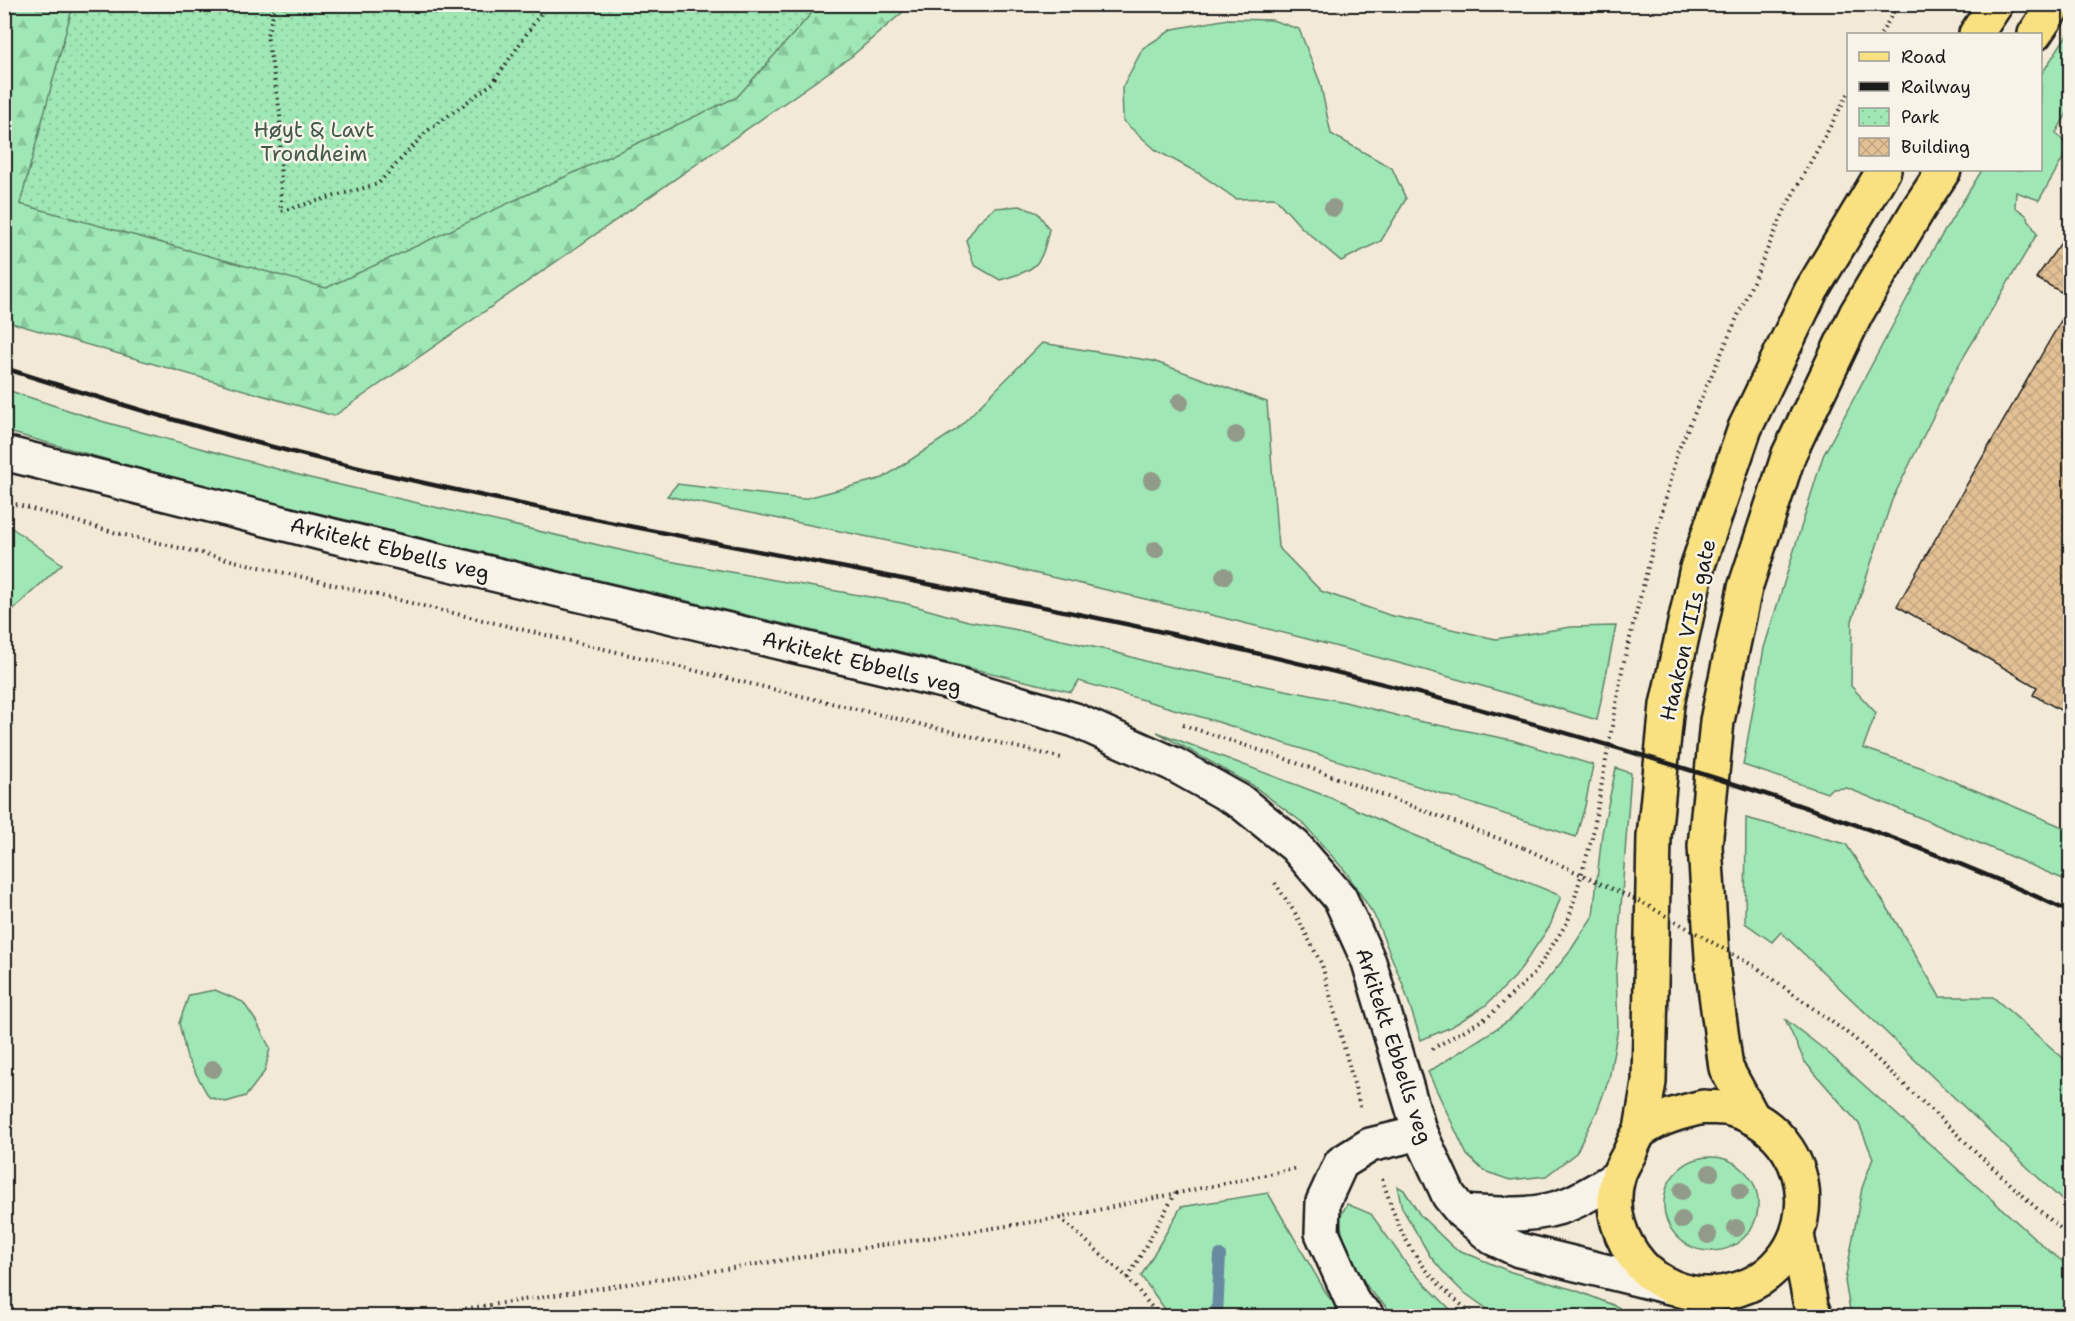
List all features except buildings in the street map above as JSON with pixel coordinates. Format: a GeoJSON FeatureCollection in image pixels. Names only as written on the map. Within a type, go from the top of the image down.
{"type":"FeatureCollection","features":[{"type":"Feature","properties":{"kind":"main road"},"geometry":{"type":"LineString","coordinates":[[1977,33],[1996,4]]}},
{"type":"Feature","properties":{"kind":"main road"},"geometry":{"type":"LineString","coordinates":[[2036,33],[2055,4]]}},
{"type":"Feature","properties":{"kind":"main road","name":"Haakon VIIs gate"},"geometry":{"type":"LineString","coordinates":[[1641,1130],[1649,1082],[1655,826],[1667,705],[1697,568],[1745,428],[1811,291],[1883,171]]}},
{"type":"Feature","properties":{"kind":"main road"},"geometry":{"type":"LineString","coordinates":[[1753,1118],[1726,1068],[1713,972],[1705,846],[1717,721],[1745,588],[1789,454],[1856,315],[1943,171]]}},
{"type":"Feature","properties":{"kind":"main road"},"geometry":{"type":"LineString","coordinates":[[1703,1107],[1729,1109],[1753,1118],[1775,1134],[1792,1155],[1802,1181],[1803,1209],[1797,1235],[1781,1262],[1758,1282],[1730,1293],[1695,1299],[1648,1273],[1630,1253],[1619,1229],[1615,1203],[1618,1177],[1641,1130],[1678,1113],[1703,1107]]}},
{"type":"Feature","properties":{"kind":"main road"},"geometry":{"type":"LineString","coordinates":[[1797,1235],[1815,1317]]}},
{"type":"Feature","properties":{"kind":"street","name":"Arkitekt Ebbells veg"},"geometry":{"type":"LineString","coordinates":[[4,453],[333,536],[955,684],[1075,720],[1173,764],[1241,802],[1286,838],[1340,898],[1369,962],[1420,1133],[1449,1196],[1462,1212],[1493,1238],[1519,1250],[1695,1299]]}},
{"type":"Feature","properties":{"kind":"street"},"geometry":{"type":"LineString","coordinates":[[1366,1317],[1354,1305],[1322,1233],[1323,1202],[1341,1164],[1370,1145],[1420,1133]]}},
{"type":"Feature","properties":{"kind":"street"},"geometry":{"type":"LineString","coordinates":[[1462,1212],[1511,1215],[1545,1211],[1569,1204],[1618,1177]]}},
{"type":"Feature","properties":{"kind":"path"},"geometry":{"type":"LineString","coordinates":[[276,4],[267,35],[280,113],[281,211],[378,184],[426,132],[493,82],[548,4]]}},
{"type":"Feature","properties":{"kind":"path"},"geometry":{"type":"LineString","coordinates":[[1882,33],[1898,4]]}},
{"type":"Feature","properties":{"kind":"path"},"geometry":{"type":"LineString","coordinates":[[4,501],[117,533],[1061,757],[1071,762]]}},
{"type":"Feature","properties":{"kind":"path"},"geometry":{"type":"LineString","coordinates":[[1177,723],[1286,759],[1524,848],[1645,904],[1759,969],[1854,1038],[2034,1206],[2070,1236]]}},
{"type":"Feature","properties":{"kind":"path"},"geometry":{"type":"LineString","coordinates":[[1272,880],[1295,914],[1322,965],[1363,1118]]}},
{"type":"Feature","properties":{"kind":"path"},"geometry":{"type":"LineString","coordinates":[[1423,1053],[1489,1016],[1534,974],[1568,921]]}},
{"type":"Feature","properties":{"kind":"path"},"geometry":{"type":"LineString","coordinates":[[417,1317],[1059,1218],[1286,1169],[1341,1164]]}},
{"type":"Feature","properties":{"kind":"path"},"geometry":{"type":"LineString","coordinates":[[1381,1178],[1400,1229],[1422,1264],[1454,1301],[1476,1317]]}},
{"type":"Feature","properties":{"kind":"path"},"geometry":{"type":"LineString","coordinates":[[1128,1278],[1176,1192]]}},
{"type":"Feature","properties":{"kind":"path"},"geometry":{"type":"LineString","coordinates":[[1059,1218],[1128,1278],[1159,1317]]}},
{"type":"Feature","properties":{"kind":"green space","name":"Høyt & Lavt Trondheim"},"geometry":{"type":"Polygon","coordinates":[[[73,4],[819,5],[737,97],[326,288],[20,204],[73,4]]]}},
{"type":"Feature","properties":{"kind":"green space","name":"Høyt & Lavt Trondheim"},"geometry":{"type":"Polygon","coordinates":[[[4,5],[911,5],[852,56],[334,416],[5,321],[4,5]]]}},
{"type":"Feature","properties":{"kind":"green space"},"geometry":{"type":"Polygon","coordinates":[[[1228,19],[1272,20],[1299,29],[1320,82],[1331,134],[1392,168],[1406,199],[1381,241],[1341,261],[1302,228],[1275,198],[1236,199],[1200,174],[1157,151],[1123,121],[1122,88],[1143,48],[1173,29],[1228,19]]]}},
{"type":"Feature","properties":{"kind":"green space"},"geometry":{"type":"Polygon","coordinates":[[[2070,30],[2070,108],[2056,133],[2069,148],[2039,200],[2016,192],[2015,207],[2026,215],[2037,234],[1957,368],[1892,500],[1852,621],[1851,686],[1876,713],[1863,748],[1920,767],[2070,830],[2070,882],[1847,788],[1831,789],[1827,793],[1743,765],[1764,648],[1823,456],[1934,248],[1981,171],[2042,171],[2042,73],[2070,30]]]}},
{"type":"Feature","properties":{"kind":"green space"},"geometry":{"type":"Polygon","coordinates":[[[1020,206],[1038,213],[1049,229],[1046,242],[1040,259],[1035,265],[1022,273],[1000,280],[974,265],[966,240],[979,221],[995,208],[1020,206]]]}},
{"type":"Feature","properties":{"kind":"green space"},"geometry":{"type":"Polygon","coordinates":[[[1042,343],[1153,361],[1267,402],[1278,547],[1321,591],[1389,615],[1496,639],[1571,627],[1616,626],[1597,720],[1384,659],[1169,605],[936,551],[667,496],[677,484],[803,499],[883,478],[956,430],[1042,343]]]}},
{"type":"Feature","properties":{"kind":"green space"},"geometry":{"type":"Polygon","coordinates":[[[4,389],[101,421],[310,478],[663,560],[904,603],[968,621],[1111,651],[1152,663],[1345,702],[1418,721],[1512,740],[1593,765],[1585,806],[1576,837],[1218,722],[1079,681],[1071,692],[195,484],[5,431],[4,389]]]}},
{"type":"Feature","properties":{"kind":"green space"},"geometry":{"type":"Polygon","coordinates":[[[4,523],[62,564],[5,617],[4,523]]]}},
{"type":"Feature","properties":{"kind":"green space"},"geometry":{"type":"Polygon","coordinates":[[[1157,732],[1331,798],[1561,896],[1550,926],[1515,977],[1485,1006],[1451,1027],[1421,1040],[1403,985],[1374,915],[1346,872],[1303,823],[1252,785],[1157,732]]]}},
{"type":"Feature","properties":{"kind":"green space"},"geometry":{"type":"Polygon","coordinates":[[[1616,768],[1631,773],[1616,974],[1618,1028],[1609,1079],[1597,1111],[1576,1153],[1546,1176],[1510,1180],[1484,1171],[1467,1155],[1428,1072],[1510,1020],[1568,954],[1593,916],[1602,833],[1616,768]]]}},
{"type":"Feature","properties":{"kind":"green space"},"geometry":{"type":"Polygon","coordinates":[[[1746,818],[1846,844],[1890,912],[1940,997],[1993,997],[2070,1064],[2070,1208],[1781,932],[1772,942],[1745,923],[1746,818]]]}},
{"type":"Feature","properties":{"kind":"green space"},"geometry":{"type":"Polygon","coordinates":[[[215,990],[243,1002],[270,1048],[265,1071],[246,1096],[226,1102],[209,1097],[187,1058],[179,1023],[189,995],[215,990]]]}},
{"type":"Feature","properties":{"kind":"green space"},"geometry":{"type":"Polygon","coordinates":[[[1785,1019],[1826,1051],[2049,1251],[2070,1267],[2070,1316],[1851,1316],[1845,1281],[1862,1188],[1873,1158],[1859,1124],[1805,1062],[1785,1019]]]}},
{"type":"Feature","properties":{"kind":"green space"},"geometry":{"type":"Polygon","coordinates":[[[1711,1157],[1729,1161],[1744,1171],[1754,1186],[1758,1204],[1754,1222],[1744,1237],[1729,1247],[1711,1251],[1693,1247],[1678,1237],[1668,1222],[1664,1204],[1668,1186],[1678,1171],[1693,1161],[1711,1157]]]}},
{"type":"Feature","properties":{"kind":"green space"},"geometry":{"type":"Polygon","coordinates":[[[1397,1186],[1404,1190],[1420,1215],[1454,1248],[1511,1272],[1575,1290],[1618,1307],[1628,1316],[1497,1316],[1462,1291],[1430,1256],[1402,1208],[1397,1186]]]}},
{"type":"Feature","properties":{"kind":"green space"},"geometry":{"type":"Polygon","coordinates":[[[1268,1193],[1328,1296],[1346,1316],[1170,1316],[1141,1276],[1181,1207],[1268,1193]]]}},
{"type":"Feature","properties":{"kind":"green space"},"geometry":{"type":"Polygon","coordinates":[[[1347,1204],[1371,1214],[1411,1270],[1457,1316],[1396,1316],[1370,1291],[1351,1260],[1342,1234],[1340,1217],[1347,1204]]]}},
{"type":"Feature","properties":{"kind":"waterway"},"geometry":{"type":"LineString","coordinates":[[1217,1316],[1220,1255]]}},
{"type":"Feature","properties":{"kind":"railway"},"geometry":{"type":"LineString","coordinates":[[4,368],[174,420],[346,465],[530,506],[991,596],[1157,631],[1304,664],[1450,701],[1595,741],[1770,795],[1922,849],[2070,912]]}}]}
